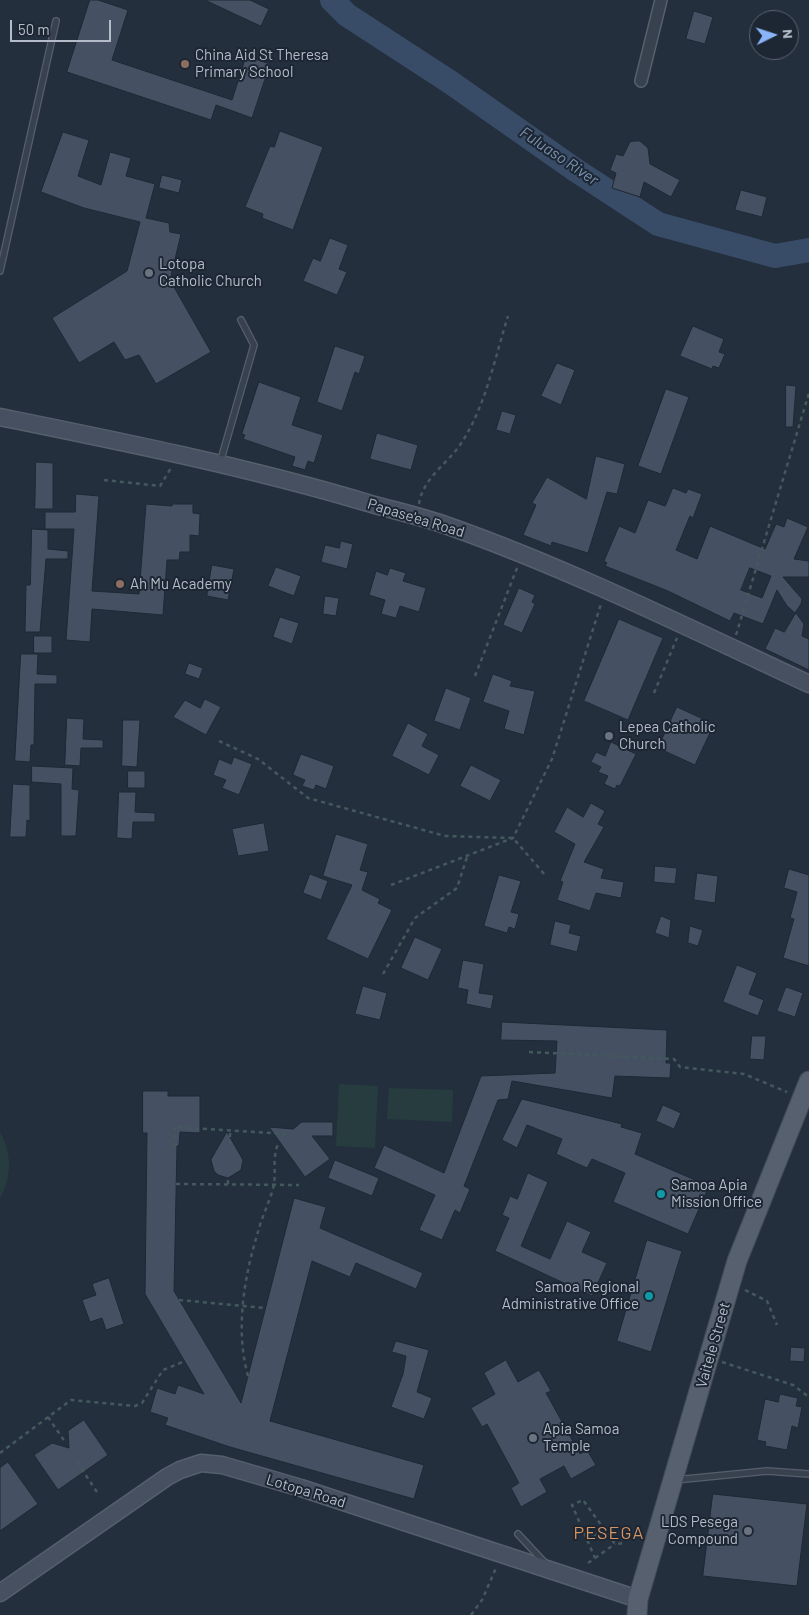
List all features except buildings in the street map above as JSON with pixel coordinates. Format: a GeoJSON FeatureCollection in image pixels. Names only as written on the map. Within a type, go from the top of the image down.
{"type":"FeatureCollection","features":[{"type":"Feature","properties":{"kind":"main road","name":"Papase'ea Road"},"geometry":{"type":"LineString","coordinates":[[0,417],[219,465],[342,495],[450,526],[606,591],[809,684]]}},
{"type":"Feature","properties":{"kind":"main road","name":"Vaitele Street"},"geometry":{"type":"LineString","coordinates":[[638,1607],[737,1261],[809,1082]]}},
{"type":"Feature","properties":{"kind":"main road","name":"Lotopa Road"},"geometry":{"type":"LineString","coordinates":[[0,1594],[168,1477],[180,1470],[201,1463],[222,1465],[301,1488],[553,1572],[638,1607]]}},
{"type":"Feature","properties":{"kind":"street"},"geometry":{"type":"LineString","coordinates":[[641,81],[661,0]]}},
{"type":"Feature","properties":{"kind":"lane"},"geometry":{"type":"LineString","coordinates":[[0,271],[56,21]]}},
{"type":"Feature","properties":{"kind":"lane"},"geometry":{"type":"LineString","coordinates":[[219,465],[254,345],[241,320]]}},
{"type":"Feature","properties":{"kind":"lane"},"geometry":{"type":"LineString","coordinates":[[673,1480],[767,1471],[809,1474]]}},
{"type":"Feature","properties":{"kind":"lane"},"geometry":{"type":"LineString","coordinates":[[518,1534],[553,1572]]}},
{"type":"Feature","properties":{"kind":"path"},"geometry":{"type":"LineString","coordinates":[[417,517],[420,495],[436,471],[462,443],[475,417],[508,316]]}},
{"type":"Feature","properties":{"kind":"path"},"geometry":{"type":"LineString","coordinates":[[732,648],[809,393]]}},
{"type":"Feature","properties":{"kind":"path"},"geometry":{"type":"LineString","coordinates":[[104,480],[160,486],[178,456]]}},
{"type":"Feature","properties":{"kind":"path"},"geometry":{"type":"LineString","coordinates":[[475,676],[504,597],[523,555]]}},
{"type":"Feature","properties":{"kind":"path"},"geometry":{"type":"LineString","coordinates":[[391,885],[513,838],[552,759],[606,591]]}},
{"type":"Feature","properties":{"kind":"path"},"geometry":{"type":"LineString","coordinates":[[654,693],[682,625]]}},
{"type":"Feature","properties":{"kind":"path"},"geometry":{"type":"LineString","coordinates":[[218,741],[258,759],[308,798],[445,836],[513,838],[545,875]]}},
{"type":"Feature","properties":{"kind":"path"},"geometry":{"type":"LineString","coordinates":[[383,974],[415,918],[457,888],[466,857]]}},
{"type":"Feature","properties":{"kind":"path"},"geometry":{"type":"LineString","coordinates":[[529,1052],[674,1059],[680,1066],[744,1074],[802,1099]]}},
{"type":"Feature","properties":{"kind":"path"},"geometry":{"type":"LineString","coordinates":[[174,1147],[175,1127],[286,1134]]}},
{"type":"Feature","properties":{"kind":"path"},"geometry":{"type":"LineString","coordinates":[[230,1130],[230,1145]]}},
{"type":"Feature","properties":{"kind":"path"},"geometry":{"type":"LineString","coordinates":[[248,1376],[241,1339],[244,1306],[253,1247],[274,1185],[274,1152],[279,1142]]}},
{"type":"Feature","properties":{"kind":"path"},"geometry":{"type":"LineString","coordinates":[[228,1178],[228,1184]]}},
{"type":"Feature","properties":{"kind":"path"},"geometry":{"type":"LineString","coordinates":[[176,1184],[299,1186]]}},
{"type":"Feature","properties":{"kind":"path"},"geometry":{"type":"LineString","coordinates":[[731,1282],[766,1301],[777,1325]]}},
{"type":"Feature","properties":{"kind":"path"},"geometry":{"type":"LineString","coordinates":[[179,1300],[265,1308]]}},
{"type":"Feature","properties":{"kind":"path"},"geometry":{"type":"LineString","coordinates":[[709,1357],[793,1385],[809,1397]]}},
{"type":"Feature","properties":{"kind":"path"},"geometry":{"type":"LineString","coordinates":[[0,1453],[71,1400],[135,1406],[142,1403],[163,1370],[185,1361]]}},
{"type":"Feature","properties":{"kind":"path"},"geometry":{"type":"LineString","coordinates":[[48,1417],[65,1442]]}},
{"type":"Feature","properties":{"kind":"path"},"geometry":{"type":"LineString","coordinates":[[77,1462],[97,1492]]}},
{"type":"Feature","properties":{"kind":"path"},"geometry":{"type":"LineString","coordinates":[[595,1558],[572,1505],[583,1500],[615,1544]]}},
{"type":"Feature","properties":{"kind":"path"},"geometry":{"type":"LineString","coordinates":[[587,1540],[605,1530]]}},
{"type":"Feature","properties":{"kind":"path"},"geometry":{"type":"LineString","coordinates":[[588,1563],[615,1544],[626,1543]]}},
{"type":"Feature","properties":{"kind":"path"},"geometry":{"type":"LineString","coordinates":[[471,1615],[482,1600],[502,1555]]}},
{"type":"Feature","properties":{"kind":"green space"},"geometry":{"type":"Polygon","coordinates":[[[339,1084],[378,1086],[375,1148],[336,1146],[339,1084]]]}},
{"type":"Feature","properties":{"kind":"green space"},"geometry":{"type":"Polygon","coordinates":[[[389,1088],[453,1090],[452,1122],[387,1119],[389,1088]]]}},
{"type":"Feature","properties":{"kind":"green space"},"geometry":{"type":"Polygon","coordinates":[[[0,1132],[7,1148],[9,1165],[7,1182],[0,1198],[0,1132]]]}},
{"type":"Feature","properties":{"kind":"waterway","name":"Fuluaso River"},"geometry":{"type":"LineString","coordinates":[[332,0],[347,15],[450,82],[574,169],[658,224],[775,256],[809,250]]}},
{"type":"Feature","properties":{"kind":"place","name":"China Aid St Theresa Primary School"},"geometry":{"type":"Point","coordinates":[185,64]}},
{"type":"Feature","properties":{"kind":"place","name":"Lotopa Catholic Church"},"geometry":{"type":"Point","coordinates":[149,273]}},
{"type":"Feature","properties":{"kind":"place","name":"Ah Mu Academy"},"geometry":{"type":"Point","coordinates":[120,584]}},
{"type":"Feature","properties":{"kind":"place","name":"Lepea Catholic Church"},"geometry":{"type":"Point","coordinates":[609,736]}},
{"type":"Feature","properties":{"kind":"place","name":"Samoa Apia Mission Office"},"geometry":{"type":"Point","coordinates":[661,1194]}},
{"type":"Feature","properties":{"kind":"place","name":"Samoa Regional Administrative Office"},"geometry":{"type":"Point","coordinates":[649,1296]}},
{"type":"Feature","properties":{"kind":"place","name":"Apia Samoa Temple"},"geometry":{"type":"Point","coordinates":[533,1438]}},
{"type":"Feature","properties":{"kind":"place","name":"LDS Pesega Compound"},"geometry":{"type":"Point","coordinates":[748,1531]}},
{"type":"Feature","properties":{"kind":"district","name":"PESEGA"},"geometry":{"type":"Point","coordinates":[609,1533]}}]}
